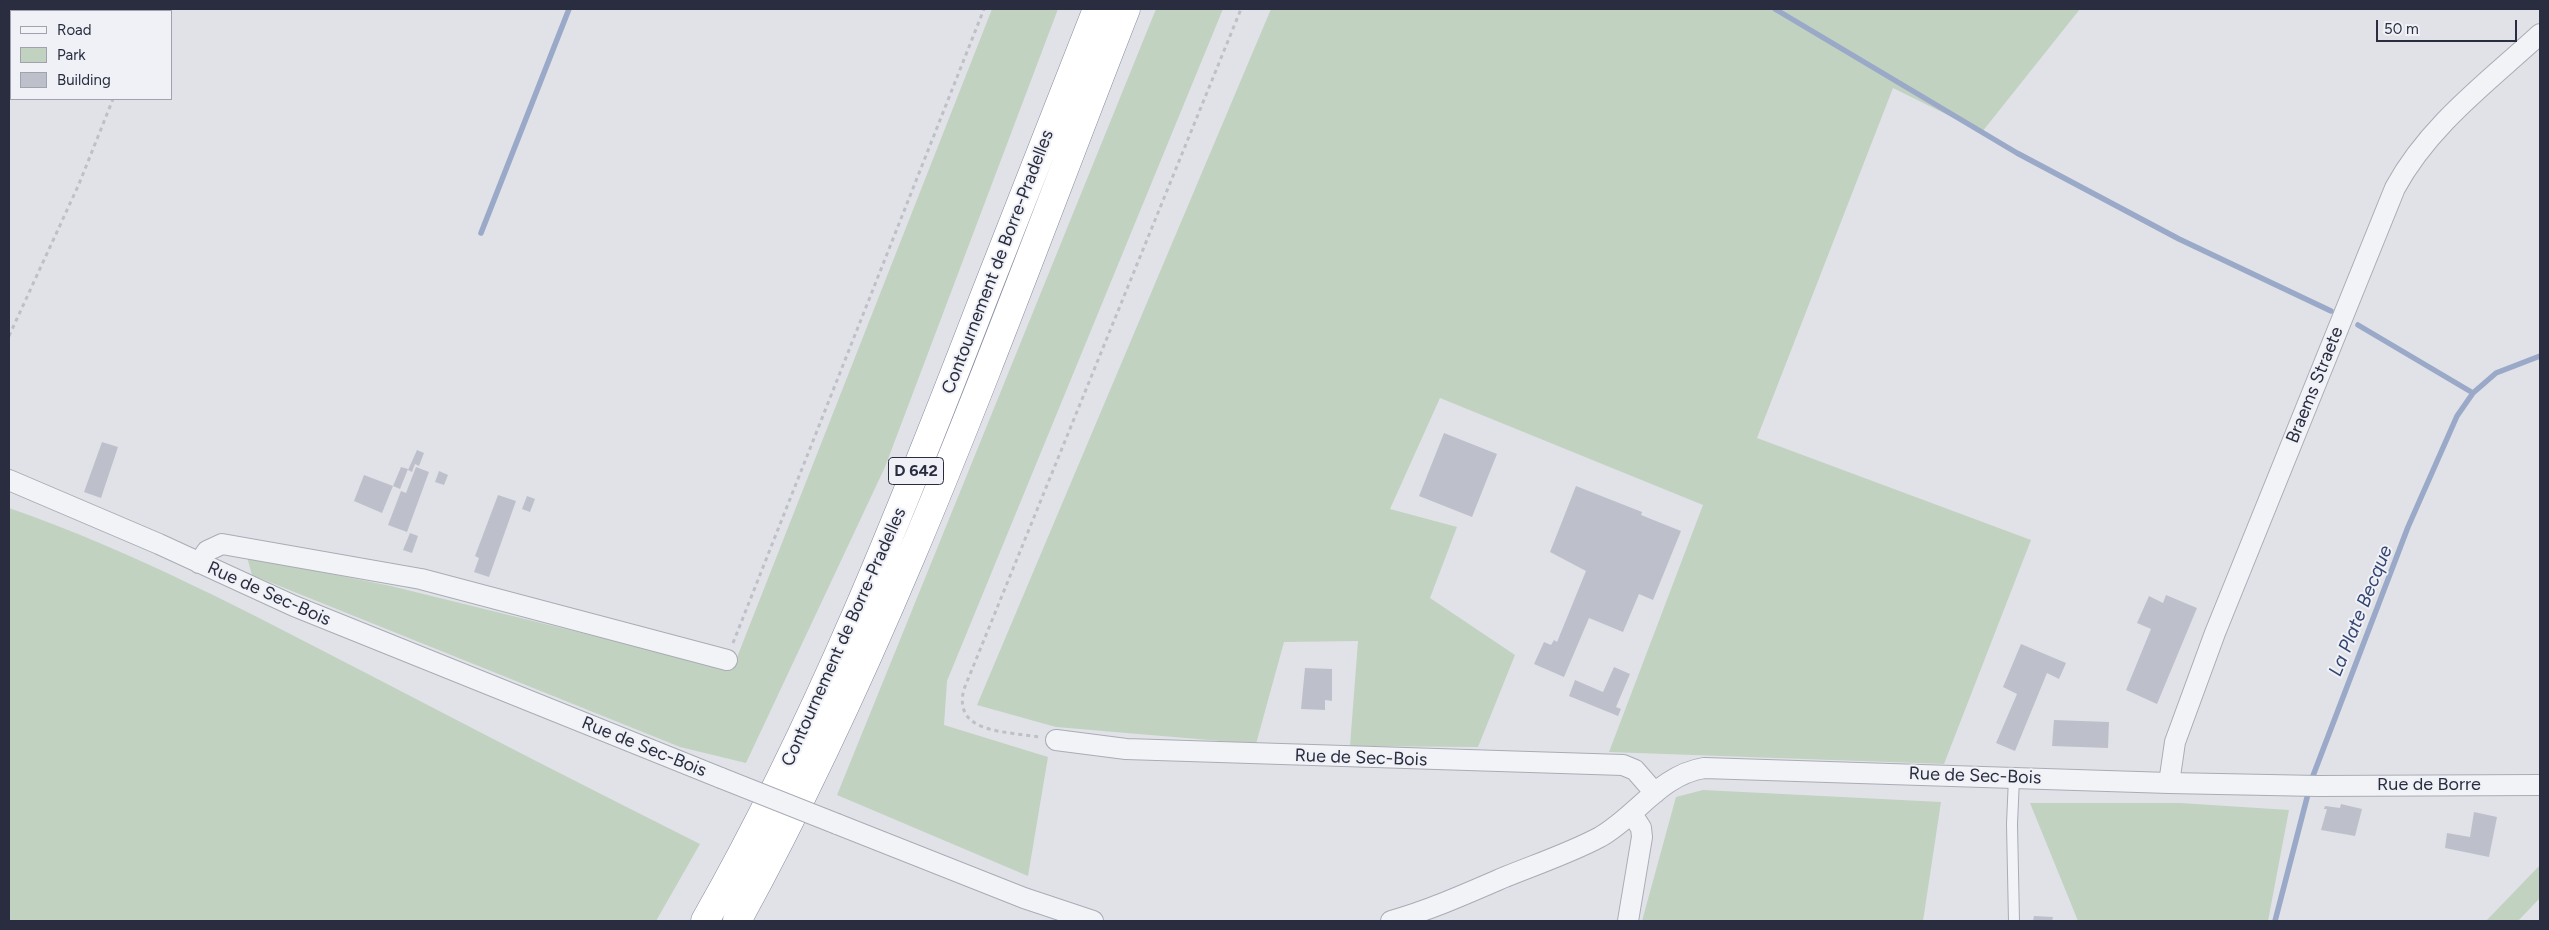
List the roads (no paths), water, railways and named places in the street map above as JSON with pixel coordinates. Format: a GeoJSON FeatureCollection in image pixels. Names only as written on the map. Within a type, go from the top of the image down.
{"type":"FeatureCollection","features":[{"type":"Feature","properties":{"kind":"highway","name":"Contournement de Borre-Pradelles"},"geometry":{"type":"LineString","coordinates":[[706,921],[772,796],[846,640],[932,431],[1097,9]]}},
{"type":"Feature","properties":{"kind":"highway","name":"D 642"},"geometry":{"type":"LineString","coordinates":[[737,921],[804,794],[882,627],[1126,9]]}},
{"type":"Feature","properties":{"kind":"street","name":"Braems Straete"},"geometry":{"type":"LineString","coordinates":[[2168,783],[2174,742],[2215,633],[2392,195],[2409,165],[2428,140],[2540,34]]}},
{"type":"Feature","properties":{"kind":"street","name":"Rue de Sec-Bois"},"geometry":{"type":"LineString","coordinates":[[9,480],[303,610],[1024,898],[1093,921]]}},
{"type":"Feature","properties":{"kind":"street","name":"Rue de Sec-Bois"},"geometry":{"type":"LineString","coordinates":[[199,563],[206,551],[222,544],[360,567],[452,586],[727,660]]}},
{"type":"Feature","properties":{"kind":"street","name":"Rue de Sec-Bois"},"geometry":{"type":"LineString","coordinates":[[1056,740],[1135,750],[1624,765],[1635,770],[1655,793]]}},
{"type":"Feature","properties":{"kind":"street","name":"Rue de Sec-Bois"},"geometry":{"type":"LineString","coordinates":[[1391,921],[1428,909],[1578,848],[1612,829],[1676,777],[1711,767],[2168,783],[2310,785]]}},
{"type":"Feature","properties":{"kind":"street","name":"Rue de Borre"},"geometry":{"type":"LineString","coordinates":[[2310,785],[2540,785]]}},
{"type":"Feature","properties":{"kind":"street"},"geometry":{"type":"LineString","coordinates":[[1628,921],[1642,837],[1641,828],[1632,814]]}},
{"type":"Feature","properties":{"kind":"lane"},"geometry":{"type":"LineString","coordinates":[[2014,778],[2012,824],[2014,921]]}},
{"type":"Feature","properties":{"kind":"waterway"},"geometry":{"type":"LineString","coordinates":[[481,233],[569,9]]}},
{"type":"Feature","properties":{"kind":"waterway"},"geometry":{"type":"LineString","coordinates":[[1775,9],[2017,153],[2179,239],[2331,311]]}},
{"type":"Feature","properties":{"kind":"waterway"},"geometry":{"type":"LineString","coordinates":[[2358,325],[2473,393]]}},
{"type":"Feature","properties":{"kind":"waterway","name":"La Plate Becque"},"geometry":{"type":"LineString","coordinates":[[2311,781],[2408,527],[2457,416],[2473,393],[2496,373],[2540,356]]}},
{"type":"Feature","properties":{"kind":"waterway","name":"La Plate Becque"},"geometry":{"type":"LineString","coordinates":[[2275,921],[2309,790]]}}]}
